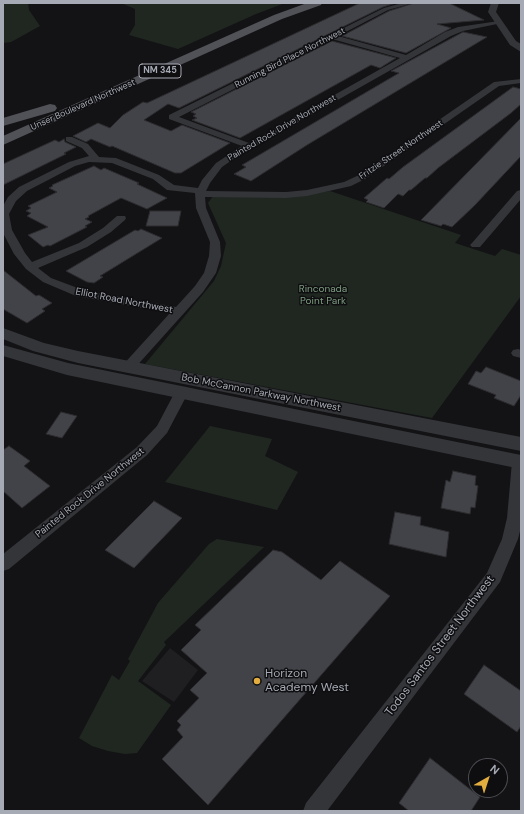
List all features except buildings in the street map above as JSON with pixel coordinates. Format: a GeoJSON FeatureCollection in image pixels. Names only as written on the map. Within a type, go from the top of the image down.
{"type":"FeatureCollection","features":[{"type":"Feature","properties":{"kind":"main road","name":"Unser Boulevard Northwest"},"geometry":{"type":"LineString","coordinates":[[3,127],[149,66],[244,22],[293,3]]}},
{"type":"Feature","properties":{"kind":"main road","name":"Unser Boulevard Northwest"},"geometry":{"type":"LineString","coordinates":[[3,141],[255,27],[317,3]]}},
{"type":"Feature","properties":{"kind":"main road"},"geometry":{"type":"LineString","coordinates":[[3,122],[53,107]]}},
{"type":"Feature","properties":{"kind":"main road"},"geometry":{"type":"LineString","coordinates":[[3,131],[26,118]]}},
{"type":"Feature","properties":{"kind":"street","name":"Running Bird Place Northwest"},"geometry":{"type":"LineString","coordinates":[[250,146],[172,117],[386,10],[410,3]]}},
{"type":"Feature","properties":{"kind":"street"},"geometry":{"type":"LineString","coordinates":[[494,3],[492,12],[513,43],[521,49]]}},
{"type":"Feature","properties":{"kind":"street","name":"Painted Rock Drive Northwest"},"geometry":{"type":"LineString","coordinates":[[201,192],[208,176],[219,165],[406,57],[448,34],[461,29],[499,23]]}},
{"type":"Feature","properties":{"kind":"street"},"geometry":{"type":"LineString","coordinates":[[332,36],[406,57]]}},
{"type":"Feature","properties":{"kind":"street","name":"Fritzie Street Northwest"},"geometry":{"type":"LineString","coordinates":[[95,158],[118,162],[156,178],[171,188],[201,192],[286,195],[307,193],[347,184],[362,177],[497,84],[521,81]]}},
{"type":"Feature","properties":{"kind":"street"},"geometry":{"type":"LineString","coordinates":[[69,139],[85,146],[95,158]]}},
{"type":"Feature","properties":{"kind":"street","name":"Elliot Road Northwest"},"geometry":{"type":"LineString","coordinates":[[95,158],[77,161],[23,189],[6,208],[4,218],[12,241],[30,267],[47,280],[80,294],[179,311]]}},
{"type":"Feature","properties":{"kind":"street"},"geometry":{"type":"LineString","coordinates":[[124,374],[205,281],[215,256],[215,242],[201,208],[201,192]]}},
{"type":"Feature","properties":{"kind":"street"},"geometry":{"type":"LineString","coordinates":[[476,245],[521,192]]}},
{"type":"Feature","properties":{"kind":"street"},"geometry":{"type":"LineString","coordinates":[[30,267],[83,245],[103,233],[122,218]]}},
{"type":"Feature","properties":{"kind":"street","name":"Bob McCannon Parkway Northwest"},"geometry":{"type":"LineString","coordinates":[[3,333],[124,374]]}},
{"type":"Feature","properties":{"kind":"street","name":"Bob McCannon Parkway Northwest"},"geometry":{"type":"LineString","coordinates":[[3,350],[46,364],[124,374],[521,454]]}},
{"type":"Feature","properties":{"kind":"street","name":"Painted Rock Drive Northwest"},"geometry":{"type":"LineString","coordinates":[[3,564],[142,451],[162,429],[185,386]]}},
{"type":"Feature","properties":{"kind":"street","name":"Todos Santos Street Northwest"},"geometry":{"type":"LineString","coordinates":[[314,811],[494,577],[510,538],[515,518],[521,454]]}},
{"type":"Feature","properties":{"kind":"shaded area"},"geometry":{"type":"Polygon","coordinates":[[[170,648],[198,670],[174,702],[142,681],[170,648]]]}},
{"type":"Feature","properties":{"kind":"green space"},"geometry":{"type":"Polygon","coordinates":[[[3,3],[28,3],[29,10],[40,26],[11,42],[3,43],[3,3]]]}},
{"type":"Feature","properties":{"kind":"green space"},"geometry":{"type":"Polygon","coordinates":[[[121,3],[285,3],[256,14],[178,49],[129,35],[135,25],[135,9],[121,3]]]}},
{"type":"Feature","properties":{"kind":"green space","name":"Rinconada Point Park"},"geometry":{"type":"Polygon","coordinates":[[[330,191],[461,235],[455,243],[495,256],[502,249],[521,255],[521,296],[432,418],[145,364],[214,281],[221,266],[226,243],[208,203],[213,196],[303,195],[330,191]]]}},
{"type":"Feature","properties":{"kind":"green space"},"geometry":{"type":"Polygon","coordinates":[[[210,426],[272,439],[265,456],[298,472],[277,510],[165,482],[210,426]]]}},
{"type":"Feature","properties":{"kind":"green space"},"geometry":{"type":"Polygon","coordinates":[[[217,539],[264,547],[164,642],[166,645],[138,681],[171,705],[137,753],[125,754],[108,751],[92,746],[79,738],[112,675],[119,680],[130,661],[128,659],[158,603],[209,544],[217,539]]]}},
{"type":"Feature","properties":{"kind":"place","name":"Horizon Academy West"},"geometry":{"type":"Point","coordinates":[257,681]}}]}
